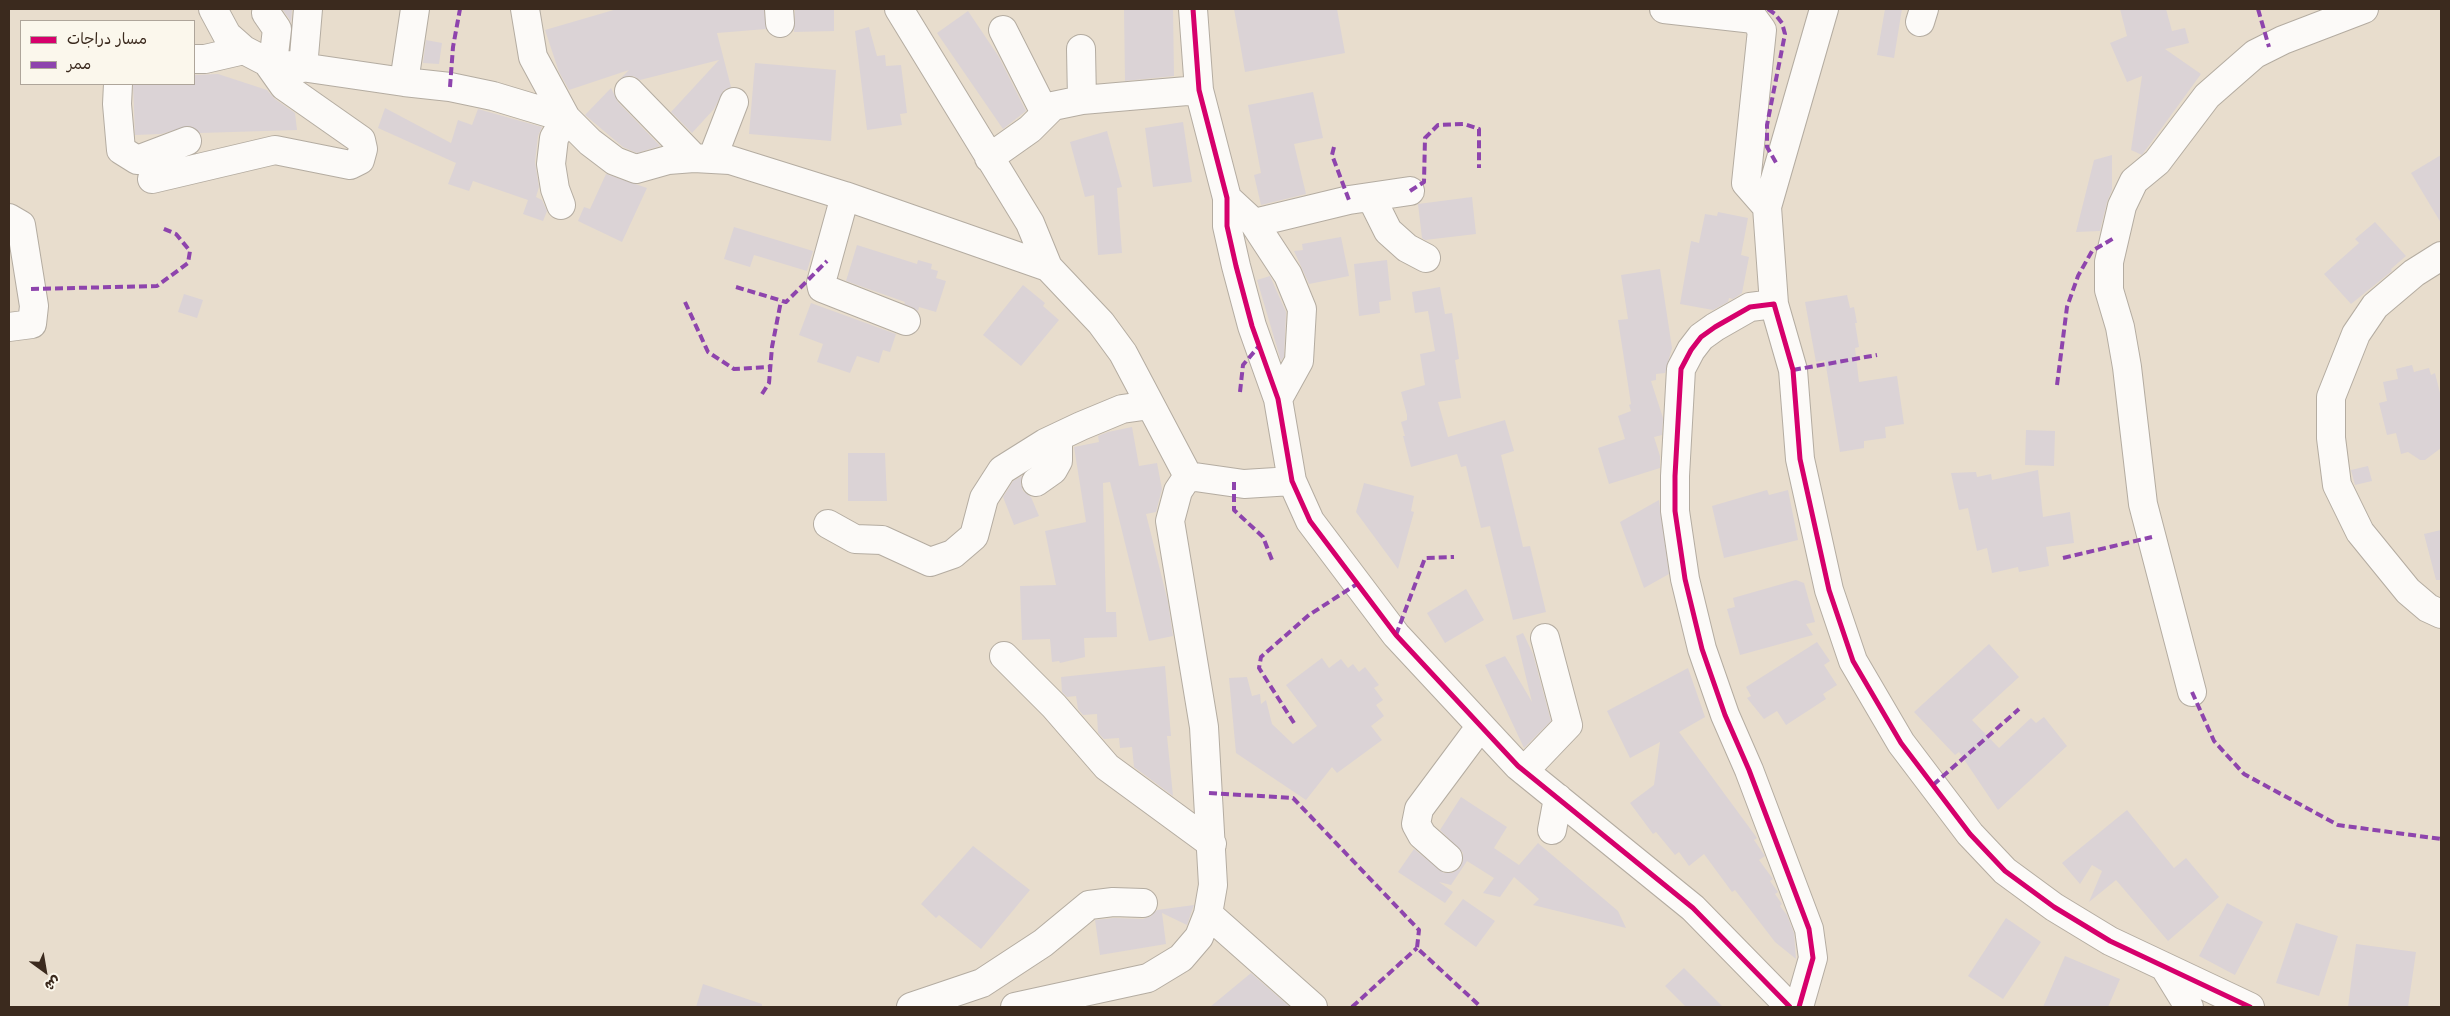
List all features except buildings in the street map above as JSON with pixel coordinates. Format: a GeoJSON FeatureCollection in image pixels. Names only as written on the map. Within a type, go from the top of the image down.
{"type":"FeatureCollection","features":[{"type":"Feature","properties":{"kind":"street"},"geometry":{"type":"LineString","coordinates":[[152,179],[275,150],[350,165],[360,160],[363,149],[361,140],[284,86],[261,58],[227,35],[213,9]]}},
{"type":"Feature","properties":{"kind":"street"},"geometry":{"type":"LineString","coordinates":[[303,68],[308,9]]}},
{"type":"Feature","properties":{"kind":"street"},"geometry":{"type":"LineString","coordinates":[[404,82],[415,9]]}},
{"type":"Feature","properties":{"kind":"street"},"geometry":{"type":"LineString","coordinates":[[525,9],[533,57],[566,118],[590,142],[615,162],[636,169],[668,160],[730,160],[845,196],[1048,267]]}},
{"type":"Feature","properties":{"kind":"street"},"geometry":{"type":"LineString","coordinates":[[899,9],[1030,223],[1048,267],[1101,323],[1123,353],[1139,380],[1150,405],[1188,476]]}},
{"type":"Feature","properties":{"kind":"street"},"geometry":{"type":"LineString","coordinates":[[1193,9],[1199,90],[1227,198],[1226,226],[1252,326],[1278,399],[1292,481],[1310,521],[1396,634],[1480,727],[1524,771],[1693,908],[1790,1007]]}},
{"type":"Feature","properties":{"kind":"street"},"geometry":{"type":"LineString","coordinates":[[1664,9],[1754,19],[1762,30],[1746,183],[1767,207]]}},
{"type":"Feature","properties":{"kind":"street"},"geometry":{"type":"LineString","coordinates":[[1824,9],[1767,207],[1774,304],[1793,370],[1800,459],[1829,590],[1853,661],[1901,743],[1970,834],[2005,871],[2054,907],[2102,936],[2165,968],[2250,1007]]}},
{"type":"Feature","properties":{"kind":"street"},"geometry":{"type":"LineString","coordinates":[[2192,692],[2143,504],[2127,367],[2120,327],[2109,290],[2109,262],[2122,206],[2134,181],[2157,162],[2207,96],[2254,54],[2283,40],[2364,9]]}},
{"type":"Feature","properties":{"kind":"street"},"geometry":{"type":"LineString","coordinates":[[261,58],[278,29],[266,13]]}},
{"type":"Feature","properties":{"kind":"street"},"geometry":{"type":"LineString","coordinates":[[1003,30],[1046,113]]}},
{"type":"Feature","properties":{"kind":"street"},"geometry":{"type":"LineString","coordinates":[[1081,49],[1082,100]]}},
{"type":"Feature","properties":{"kind":"street"},"geometry":{"type":"LineString","coordinates":[[195,59],[261,58],[303,68],[450,87],[493,96],[566,118]]}},
{"type":"Feature","properties":{"kind":"street"},"geometry":{"type":"LineString","coordinates":[[118,85],[117,104],[121,150],[137,160],[187,141]]}},
{"type":"Feature","properties":{"kind":"street"},"geometry":{"type":"LineString","coordinates":[[989,158],[1030,129],[1053,106],[1082,100],[1199,90]]}},
{"type":"Feature","properties":{"kind":"street"},"geometry":{"type":"LineString","coordinates":[[629,91],[703,159]]}},
{"type":"Feature","properties":{"kind":"street"},"geometry":{"type":"LineString","coordinates":[[703,159],[734,102]]}},
{"type":"Feature","properties":{"kind":"street"},"geometry":{"type":"LineString","coordinates":[[562,205],[555,189],[551,164],[554,138],[566,118]]}},
{"type":"Feature","properties":{"kind":"street"},"geometry":{"type":"LineString","coordinates":[[1254,223],[1349,200],[1410,191]]}},
{"type":"Feature","properties":{"kind":"street"},"geometry":{"type":"LineString","coordinates":[[845,196],[821,283],[822,288],[906,321]]}},
{"type":"Feature","properties":{"kind":"street"},"geometry":{"type":"LineString","coordinates":[[1371,197],[1388,231],[1407,248],[1426,258]]}},
{"type":"Feature","properties":{"kind":"street"},"geometry":{"type":"LineString","coordinates":[[1227,198],[1254,223],[1288,275],[1302,309],[1299,361],[1278,399]]}},
{"type":"Feature","properties":{"kind":"street"},"geometry":{"type":"LineString","coordinates":[[9,218],[22,225],[34,306],[32,324],[9,327]]}},
{"type":"Feature","properties":{"kind":"street"},"geometry":{"type":"LineString","coordinates":[[2441,256],[2414,272],[2376,306],[2356,334],[2331,397],[2331,438],[2337,485],[2360,532],[2408,591],[2428,608],[2441,614]]}},
{"type":"Feature","properties":{"kind":"street"},"geometry":{"type":"LineString","coordinates":[[1774,304],[1750,307],[1701,337],[1690,350],[1681,369],[1675,511],[1685,579],[1702,649],[1725,716],[1749,770],[1809,929],[1813,958],[1799,1007]]}},
{"type":"Feature","properties":{"kind":"street"},"geometry":{"type":"LineString","coordinates":[[828,524],[855,538],[882,540],[930,562],[952,554],[974,536],[984,498],[1002,470],[1058,437],[1122,409],[1150,405]]}},
{"type":"Feature","properties":{"kind":"street"},"geometry":{"type":"LineString","coordinates":[[1036,482],[1053,470],[1058,461],[1058,437]]}},
{"type":"Feature","properties":{"kind":"street"},"geometry":{"type":"LineString","coordinates":[[1188,476],[1244,484],[1292,481]]}},
{"type":"Feature","properties":{"kind":"street"},"geometry":{"type":"LineString","coordinates":[[1015,1007],[1148,978],[1181,958],[1199,938],[1208,914],[1213,885],[1204,727],[1170,521],[1178,491],[1188,476]]}},
{"type":"Feature","properties":{"kind":"street"},"geometry":{"type":"LineString","coordinates":[[1524,771],[1568,725],[1544,638]]}},
{"type":"Feature","properties":{"kind":"street"},"geometry":{"type":"LineString","coordinates":[[1004,656],[1054,706],[1107,766],[1212,844]]}},
{"type":"Feature","properties":{"kind":"street"},"geometry":{"type":"LineString","coordinates":[[1448,858],[1422,835],[1416,824],[1419,809],[1480,727]]}},
{"type":"Feature","properties":{"kind":"street"},"geometry":{"type":"LineString","coordinates":[[1552,830],[1558,798]]}},
{"type":"Feature","properties":{"kind":"street"},"geometry":{"type":"LineString","coordinates":[[911,1007],[982,983],[1043,943],[1089,905],[1113,902],[1143,903]]}},
{"type":"Feature","properties":{"kind":"street"},"geometry":{"type":"LineString","coordinates":[[1208,914],[1313,1007]]}},
{"type":"Feature","properties":{"kind":"street"},"geometry":{"type":"LineString","coordinates":[[2165,968],[2189,1007]]}},
{"type":"Feature","properties":{"kind":"marked path"},"geometry":{"type":"LineString","coordinates":[[450,87],[453,47],[460,9]]}},
{"type":"Feature","properties":{"kind":"marked path"},"geometry":{"type":"LineString","coordinates":[[1768,9],[1782,23],[1785,34],[1767,125],[1767,147],[1778,166]]}},
{"type":"Feature","properties":{"kind":"marked path"},"geometry":{"type":"LineString","coordinates":[[2258,9],[2269,47]]}},
{"type":"Feature","properties":{"kind":"marked path"},"geometry":{"type":"LineString","coordinates":[[1410,191],[1424,182],[1425,138],[1438,125],[1464,124],[1479,129],[1479,168]]}},
{"type":"Feature","properties":{"kind":"marked path"},"geometry":{"type":"LineString","coordinates":[[1334,147],[1332,155],[1349,200]]}},
{"type":"Feature","properties":{"kind":"marked path"},"geometry":{"type":"LineString","coordinates":[[31,289],[157,286],[188,263],[190,251],[176,234],[162,228]]}},
{"type":"Feature","properties":{"kind":"marked path"},"geometry":{"type":"LineString","coordinates":[[2057,385],[2067,307],[2078,276],[2092,251],[2114,238]]}},
{"type":"Feature","properties":{"kind":"marked path"},"geometry":{"type":"LineString","coordinates":[[736,287],[786,302],[827,261]]}},
{"type":"Feature","properties":{"kind":"marked path"},"geometry":{"type":"LineString","coordinates":[[762,394],[769,383],[772,347],[781,301]]}},
{"type":"Feature","properties":{"kind":"marked path"},"geometry":{"type":"LineString","coordinates":[[685,302],[708,352],[734,369],[770,367]]}},
{"type":"Feature","properties":{"kind":"marked path"},"geometry":{"type":"LineString","coordinates":[[1240,392],[1243,365],[1259,346]]}},
{"type":"Feature","properties":{"kind":"marked path"},"geometry":{"type":"LineString","coordinates":[[1793,370],[1877,355]]}},
{"type":"Feature","properties":{"kind":"marked path"},"geometry":{"type":"LineString","coordinates":[[1234,482],[1234,510],[1263,537],[1272,560]]}},
{"type":"Feature","properties":{"kind":"marked path"},"geometry":{"type":"LineString","coordinates":[[2063,558],[2152,537]]}},
{"type":"Feature","properties":{"kind":"marked path"},"geometry":{"type":"LineString","coordinates":[[1396,635],[1425,558],[1454,557]]}},
{"type":"Feature","properties":{"kind":"marked path"},"geometry":{"type":"LineString","coordinates":[[1294,723],[1259,668],[1261,657],[1309,615],[1357,584]]}},
{"type":"Feature","properties":{"kind":"marked path"},"geometry":{"type":"LineString","coordinates":[[2192,692],[2214,741],[2244,774],[2338,825],[2441,839]]}},
{"type":"Feature","properties":{"kind":"marked path"},"geometry":{"type":"LineString","coordinates":[[1933,785],[2019,709]]}},
{"type":"Feature","properties":{"kind":"marked path"},"geometry":{"type":"LineString","coordinates":[[1209,793],[1293,798],[1419,930],[1417,948],[1481,1007]]}},
{"type":"Feature","properties":{"kind":"marked path"},"geometry":{"type":"LineString","coordinates":[[1352,1007],[1417,948]]}},
{"type":"Feature","properties":{"kind":"cycle path"},"geometry":{"type":"LineString","coordinates":[[1193,9],[1199,90],[1227,198],[1227,226],[1236,266],[1252,326],[1278,399],[1292,481],[1310,521],[1396,635],[1518,766],[1693,908],[1790,1007]]}},
{"type":"Feature","properties":{"kind":"cycle path"},"geometry":{"type":"LineString","coordinates":[[1799,1007],[1813,958],[1809,929],[1749,770],[1725,715],[1702,649],[1685,579],[1675,511],[1681,369],[1691,350],[1701,337],[1715,327],[1750,307],[1774,304],[1793,370],[1800,459],[1829,590],[1853,661],[1901,743],[1970,834],[2005,871],[2054,907],[2110,941],[2250,1007]]}}]}
